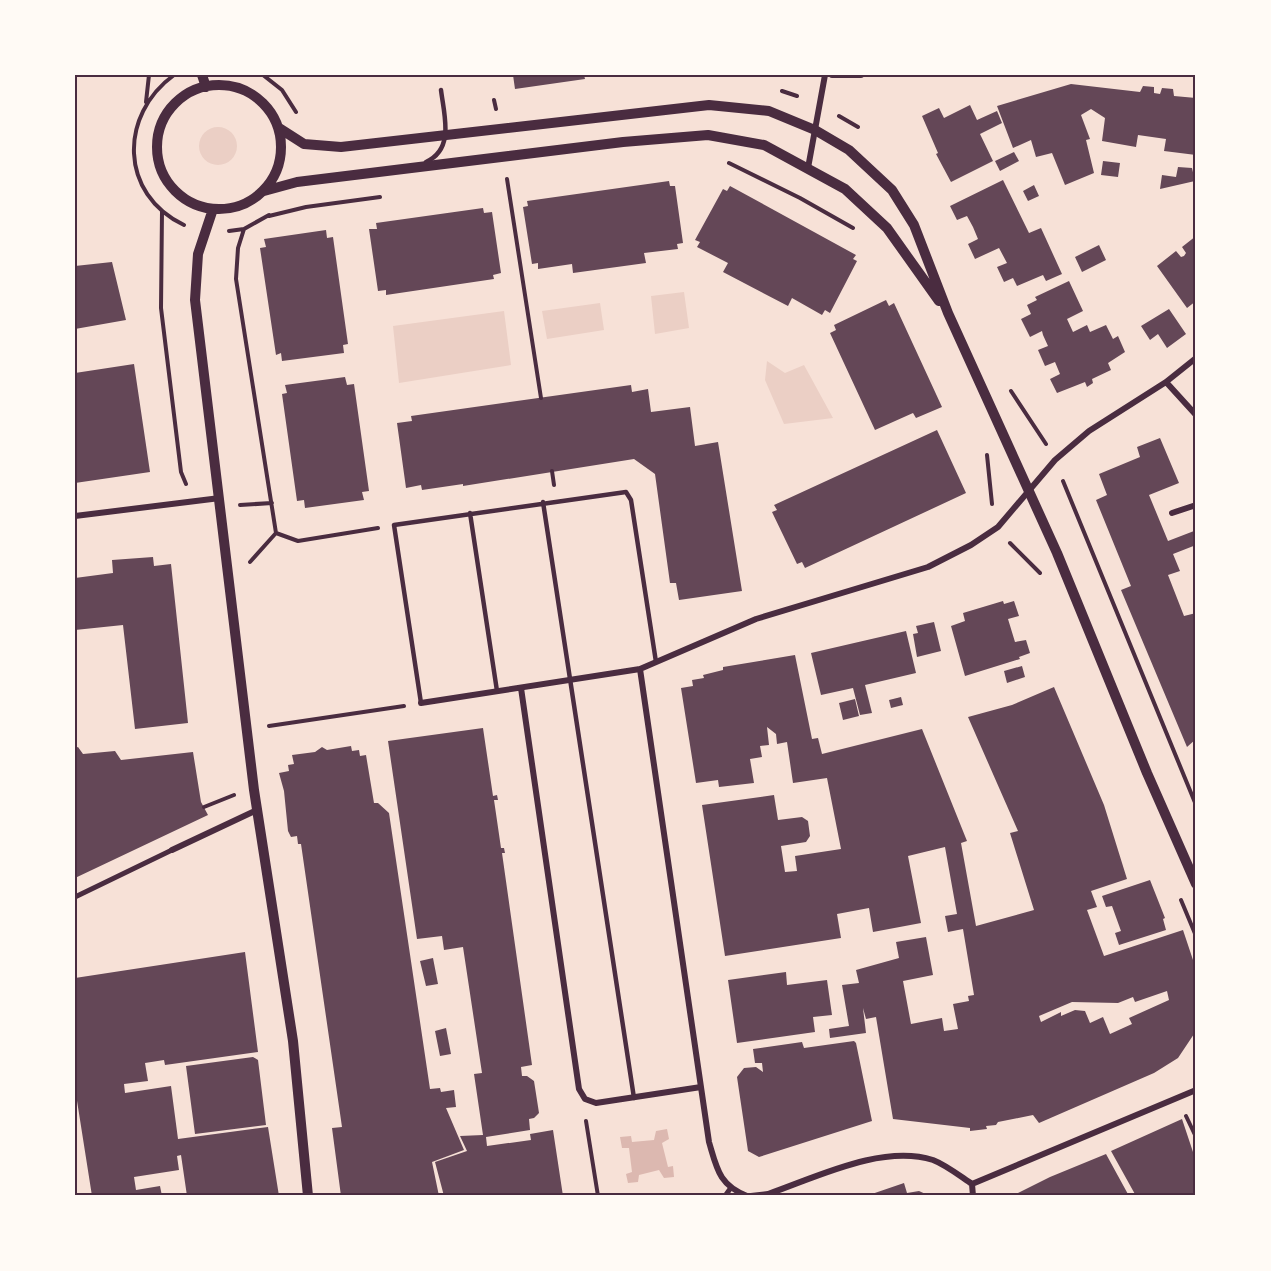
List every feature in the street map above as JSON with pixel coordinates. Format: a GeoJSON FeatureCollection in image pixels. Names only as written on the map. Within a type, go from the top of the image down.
{"type":"FeatureCollection","features":[{"type":"Feature","properties":{"kind":"street"},"geometry":{"type":"LineString","coordinates":[[202,75],[206,87]]}},
{"type":"Feature","properties":{"kind":"street"},"geometry":{"type":"LineString","coordinates":[[808,168],[825,75]]}},
{"type":"Feature","properties":{"kind":"street"},"geometry":{"type":"LineString","coordinates":[[832,75],[861,75]]}},
{"type":"Feature","properties":{"kind":"street"},"geometry":{"type":"LineString","coordinates":[[264,191],[276,172],[282,151],[279,128],[271,112],[258,98],[242,89],[225,85],[206,87],[187,94],[172,107],[162,124],[157,143],[159,163],[173,188],[195,205],[213,209],[231,209],[249,202],[264,191],[297,182],[410,170],[623,142],[708,135],[764,145],[845,189],[887,228],[948,313]]}},
{"type":"Feature","properties":{"kind":"street"},"geometry":{"type":"LineString","coordinates":[[279,128],[304,144],[341,147],[499,130],[618,113],[709,105],[769,111],[815,130],[849,150],[892,190],[914,225],[948,313],[1057,553],[1147,772],[1196,884]]}},
{"type":"Feature","properties":{"kind":"street"},"geometry":{"type":"LineString","coordinates":[[213,209],[195,273],[195,300],[257,810],[293,1041],[308,1196]]}},
{"type":"Feature","properties":{"kind":"street"},"geometry":{"type":"LineString","coordinates":[[421,703],[640,669],[756,619],[928,567],[971,545],[998,527],[1055,460],[1089,431],[1166,382],[1196,358]]}},
{"type":"Feature","properties":{"kind":"street"},"geometry":{"type":"LineString","coordinates":[[1166,382],[1196,415]]}},
{"type":"Feature","properties":{"kind":"street"},"geometry":{"type":"LineString","coordinates":[[75,516],[220,498]]}},
{"type":"Feature","properties":{"kind":"street"},"geometry":{"type":"LineString","coordinates":[[1172,513],[1196,505]]}},
{"type":"Feature","properties":{"kind":"street"},"geometry":{"type":"LineString","coordinates":[[640,669],[709,1142],[718,1173],[730,1189],[749,1196],[768,1194],[873,1158],[907,1154],[935,1161],[972,1184]]}},
{"type":"Feature","properties":{"kind":"street"},"geometry":{"type":"LineString","coordinates":[[521,688],[579,1089],[585,1099],[596,1102],[701,1087]]}},
{"type":"Feature","properties":{"kind":"street"},"geometry":{"type":"LineString","coordinates":[[75,897],[257,810]]}},
{"type":"Feature","properties":{"kind":"street"},"geometry":{"type":"LineString","coordinates":[[972,1184],[1196,1090]]}},
{"type":"Feature","properties":{"kind":"street"},"geometry":{"type":"LineString","coordinates":[[972,1184],[973,1196]]}},
{"type":"Feature","properties":{"kind":"street"},"geometry":{"type":"LineString","coordinates":[[725,1196],[730,1189]]}},
{"type":"Feature","properties":{"kind":"lane"},"geometry":{"type":"LineString","coordinates":[[410,170],[433,159],[442,149],[447,136],[441,90]]}},
{"type":"Feature","properties":{"kind":"lane"},"geometry":{"type":"LineString","coordinates":[[421,703],[394,525],[626,492],[631,500],[656,662]]}},
{"type":"Feature","properties":{"kind":"lane"},"geometry":{"type":"LineString","coordinates":[[543,502],[634,1098]]}},
{"type":"Feature","properties":{"kind":"lane"},"geometry":{"type":"LineString","coordinates":[[470,513],[497,692]]}},
{"type":"Feature","properties":{"kind":"path"},"geometry":{"type":"LineString","coordinates":[[149,75],[146,103],[135,134],[135,167],[145,191],[162,211],[182,224],[205,231],[224,232],[244,229],[269,216],[306,207],[382,196]]}},
{"type":"Feature","properties":{"kind":"path"},"geometry":{"type":"LineString","coordinates":[[146,103],[160,86],[174,75]]}},
{"type":"Feature","properties":{"kind":"path"},"geometry":{"type":"LineString","coordinates":[[263,75],[282,90],[296,112],[304,144]]}},
{"type":"Feature","properties":{"kind":"path"},"geometry":{"type":"LineString","coordinates":[[496,111],[499,130]]}},
{"type":"Feature","properties":{"kind":"path"},"geometry":{"type":"LineString","coordinates":[[504,158],[541,398]]}},
{"type":"Feature","properties":{"kind":"path"},"geometry":{"type":"LineString","coordinates":[[728,162],[800,198]]}},
{"type":"Feature","properties":{"kind":"path"},"geometry":{"type":"LineString","coordinates":[[495,180],[518,177]]}},
{"type":"Feature","properties":{"kind":"path"},"geometry":{"type":"LineString","coordinates":[[269,216],[285,201],[297,182]]}},
{"type":"Feature","properties":{"kind":"path"},"geometry":{"type":"LineString","coordinates":[[162,211],[161,308],[165,352],[181,472],[194,502]]}},
{"type":"Feature","properties":{"kind":"path"},"geometry":{"type":"LineString","coordinates":[[229,585],[276,533],[236,279],[238,248],[244,229]]}},
{"type":"Feature","properties":{"kind":"path"},"geometry":{"type":"LineString","coordinates":[[1009,388],[1055,460],[1085,539],[1196,805]]}},
{"type":"Feature","properties":{"kind":"path"},"geometry":{"type":"LineString","coordinates":[[986,451],[992,511],[998,527],[1016,551],[1039,572],[1044,580]]}},
{"type":"Feature","properties":{"kind":"path"},"geometry":{"type":"LineString","coordinates":[[220,498],[234,506],[272,503]]}},
{"type":"Feature","properties":{"kind":"path"},"geometry":{"type":"LineString","coordinates":[[276,533],[298,541],[394,525]]}},
{"type":"Feature","properties":{"kind":"path"},"geometry":{"type":"LineString","coordinates":[[247,730],[421,703]]}},
{"type":"Feature","properties":{"kind":"path"},"geometry":{"type":"LineString","coordinates":[[1178,892],[1196,936]]}},
{"type":"Feature","properties":{"kind":"path"},"geometry":{"type":"LineString","coordinates":[[585,1099],[585,1113],[598,1196]]}},
{"type":"Feature","properties":{"kind":"shaded area"},"geometry":{"type":"Polygon","coordinates":[[[218,127],[232,132],[237,146],[232,160],[218,165],[204,160],[199,146],[204,132],[218,127]]]}},
{"type":"Feature","properties":{"kind":"shaded area"},"geometry":{"type":"Polygon","coordinates":[[[684,292],[689,328],[655,334],[651,296],[684,292]]]}},
{"type":"Feature","properties":{"kind":"shaded area"},"geometry":{"type":"Polygon","coordinates":[[[600,303],[604,330],[547,339],[542,311],[600,303]]]}},
{"type":"Feature","properties":{"kind":"shaded area"},"geometry":{"type":"Polygon","coordinates":[[[504,311],[511,365],[399,383],[393,326],[504,311]]]}},
{"type":"Feature","properties":{"kind":"shaded area"},"geometry":{"type":"Polygon","coordinates":[[[767,361],[785,373],[804,365],[833,418],[784,424],[765,380],[767,361]]]}},
{"type":"Feature","properties":{"kind":"shaded area"},"geometry":{"type":"Polygon","coordinates":[[[667,1129],[669,1139],[662,1143],[668,1167],[673,1166],[674,1177],[664,1178],[659,1170],[639,1175],[638,1182],[628,1183],[626,1174],[632,1172],[629,1148],[622,1148],[620,1137],[631,1136],[632,1142],[654,1140],[656,1131],[667,1129]]]}},
{"type":"Feature","properties":{"kind":"building"},"geometry":{"type":"Polygon","coordinates":[[[513,75],[584,75],[585,79],[515,89],[513,75]]]}},
{"type":"Feature","properties":{"kind":"building"},"geometry":{"type":"Polygon","coordinates":[[[1071,84],[1140,92],[1143,86],[1154,87],[1154,93],[1160,94],[1162,88],[1173,89],[1174,96],[1196,98],[1196,155],[1164,151],[1166,139],[1138,135],[1136,147],[1102,141],[1105,118],[1091,109],[1081,115],[1090,139],[1086,140],[1094,173],[1065,185],[1052,153],[1036,157],[1031,140],[1013,148],[997,106],[1071,84]]]}},
{"type":"Feature","properties":{"kind":"building"},"geometry":{"type":"Polygon","coordinates":[[[970,105],[977,120],[997,111],[1002,123],[980,134],[993,161],[951,182],[936,154],[938,153],[922,116],[939,108],[944,118],[970,105]]]}},
{"type":"Feature","properties":{"kind":"building"},"geometry":{"type":"Polygon","coordinates":[[[1014,152],[1019,161],[1000,171],[995,161],[1014,152]]]}},
{"type":"Feature","properties":{"kind":"building"},"geometry":{"type":"Polygon","coordinates":[[[1103,161],[1120,163],[1118,177],[1101,175],[1103,161]]]}},
{"type":"Feature","properties":{"kind":"building"},"geometry":{"type":"Polygon","coordinates":[[[1178,167],[1192,168],[1195,181],[1160,189],[1162,175],[1176,177],[1178,167]]]}},
{"type":"Feature","properties":{"kind":"building"},"geometry":{"type":"Polygon","coordinates":[[[1003,180],[1029,233],[1041,228],[1062,274],[1046,281],[1043,275],[1017,286],[1013,278],[1004,282],[997,267],[1007,263],[999,248],[975,259],[968,244],[978,239],[973,227],[967,216],[957,220],[950,206],[1003,180]]]}},
{"type":"Feature","properties":{"kind":"building"},"geometry":{"type":"Polygon","coordinates":[[[669,181],[670,186],[675,186],[683,243],[677,244],[678,249],[644,253],[646,263],[573,273],[572,264],[538,269],[538,263],[532,264],[523,207],[528,206],[527,201],[669,181]]]}},
{"type":"Feature","properties":{"kind":"building"},"geometry":{"type":"Polygon","coordinates":[[[1034,185],[1039,196],[1028,201],[1023,191],[1034,185]]]}},
{"type":"Feature","properties":{"kind":"building"},"geometry":{"type":"Polygon","coordinates":[[[730,186],[856,255],[853,259],[857,261],[830,313],[825,310],[822,315],[792,298],[788,306],[723,272],[728,263],[697,247],[700,242],[695,240],[723,189],[727,191],[730,186]]]}},
{"type":"Feature","properties":{"kind":"building"},"geometry":{"type":"Polygon","coordinates":[[[483,208],[484,213],[492,212],[501,273],[493,275],[494,279],[386,295],[386,290],[378,291],[369,229],[377,229],[376,223],[483,208]]]}},
{"type":"Feature","properties":{"kind":"building"},"geometry":{"type":"Polygon","coordinates":[[[326,230],[327,238],[333,237],[348,344],[343,345],[344,353],[282,361],[281,353],[276,355],[260,248],[266,247],[264,239],[326,230]]]}},
{"type":"Feature","properties":{"kind":"building"},"geometry":{"type":"Polygon","coordinates":[[[1196,236],[1196,301],[1187,308],[1157,266],[1176,251],[1181,257],[1184,256],[1186,253],[1182,247],[1196,236]]]}},
{"type":"Feature","properties":{"kind":"building"},"geometry":{"type":"Polygon","coordinates":[[[1099,245],[1106,260],[1082,272],[1075,257],[1099,245]]]}},
{"type":"Feature","properties":{"kind":"building"},"geometry":{"type":"Polygon","coordinates":[[[112,262],[126,320],[75,329],[75,266],[112,262]]]}},
{"type":"Feature","properties":{"kind":"building"},"geometry":{"type":"Polygon","coordinates":[[[1069,281],[1083,311],[1067,319],[1073,332],[1087,325],[1090,332],[1106,325],[1113,339],[1118,336],[1125,352],[1108,363],[1111,370],[1092,379],[1093,383],[1087,387],[1085,382],[1057,393],[1050,379],[1060,374],[1055,362],[1045,366],[1038,350],[1048,346],[1042,331],[1030,337],[1021,319],[1031,314],[1027,305],[1037,300],[1035,297],[1069,281]]]}},
{"type":"Feature","properties":{"kind":"building"},"geometry":{"type":"Polygon","coordinates":[[[886,300],[889,306],[894,303],[942,407],[916,418],[913,413],[875,430],[830,333],[836,330],[834,325],[886,300]]]}},
{"type":"Feature","properties":{"kind":"building"},"geometry":{"type":"Polygon","coordinates":[[[1169,309],[1186,334],[1167,348],[1158,334],[1150,340],[1141,326],[1169,309]]]}},
{"type":"Feature","properties":{"kind":"building"},"geometry":{"type":"Polygon","coordinates":[[[134,364],[150,472],[75,483],[75,373],[134,364]]]}},
{"type":"Feature","properties":{"kind":"building"},"geometry":{"type":"Polygon","coordinates":[[[345,377],[347,385],[354,384],[369,491],[362,492],[364,500],[305,508],[304,500],[297,501],[282,394],[287,393],[285,385],[345,377]]]}},
{"type":"Feature","properties":{"kind":"building"},"geometry":{"type":"Polygon","coordinates":[[[631,385],[632,392],[648,389],[651,412],[690,407],[695,446],[718,442],[742,591],[679,600],[676,583],[670,583],[655,474],[634,459],[463,486],[463,484],[422,490],[421,485],[406,488],[397,423],[412,421],[411,416],[631,385]]]}},
{"type":"Feature","properties":{"kind":"building"},"geometry":{"type":"Polygon","coordinates":[[[937,430],[966,493],[805,568],[802,562],[797,564],[772,512],[777,510],[774,505],[937,430]]]}},
{"type":"Feature","properties":{"kind":"building"},"geometry":{"type":"Polygon","coordinates":[[[1160,438],[1179,483],[1149,495],[1168,541],[1194,531],[1196,535],[1196,545],[1173,554],[1180,571],[1168,575],[1184,616],[1196,613],[1196,739],[1187,747],[1121,590],[1131,586],[1096,500],[1107,495],[1099,474],[1140,457],[1137,447],[1160,438]]]}},
{"type":"Feature","properties":{"kind":"building"},"geometry":{"type":"Polygon","coordinates":[[[153,557],[154,566],[171,564],[188,723],[135,729],[123,625],[75,630],[75,578],[113,573],[112,560],[153,557]]]}},
{"type":"Feature","properties":{"kind":"building"},"geometry":{"type":"Polygon","coordinates":[[[1003,601],[1004,604],[1014,601],[1019,616],[1008,619],[1015,642],[1026,640],[1030,653],[1019,657],[1020,659],[965,676],[951,626],[965,621],[963,613],[1003,601]]]}},
{"type":"Feature","properties":{"kind":"building"},"geometry":{"type":"Polygon","coordinates":[[[934,622],[941,651],[917,657],[913,634],[918,633],[916,626],[934,622]]]}},
{"type":"Feature","properties":{"kind":"building"},"geometry":{"type":"Polygon","coordinates":[[[906,631],[916,673],[865,685],[872,713],[860,715],[853,688],[821,695],[811,653],[906,631]]]}},
{"type":"Feature","properties":{"kind":"building"},"geometry":{"type":"Polygon","coordinates":[[[795,655],[812,739],[818,738],[822,754],[922,729],[967,841],[961,843],[976,926],[1034,910],[1010,833],[1018,831],[968,717],[1012,705],[1054,687],[1104,805],[1127,879],[1091,891],[1097,907],[1087,910],[1104,956],[1183,930],[1196,969],[1196,1031],[1178,1058],[1154,1073],[1039,1123],[1033,1115],[998,1122],[996,1125],[986,1126],[987,1129],[970,1131],[970,1128],[893,1119],[876,1017],[866,1019],[863,1008],[866,1033],[830,1038],[829,1029],[849,1026],[842,985],[859,983],[856,970],[899,958],[896,942],[926,937],[933,975],[903,981],[911,1024],[942,1018],[944,1031],[958,1029],[953,1004],[969,1001],[968,996],[974,995],[963,929],[948,932],[945,916],[957,914],[945,847],[908,856],[921,923],[873,932],[869,908],[837,914],[841,938],[725,956],[702,805],[774,795],[778,820],[802,817],[808,821],[810,836],[806,842],[781,846],[785,872],[797,871],[795,856],[841,849],[827,778],[793,783],[787,742],[777,744],[776,734],[767,727],[769,745],[760,746],[762,757],[750,759],[754,783],[719,787],[718,780],[696,783],[681,688],[693,686],[692,680],[704,678],[703,675],[723,670],[723,667],[795,655]],[[1167,991],[1135,1002],[1133,997],[1118,1003],[1072,1002],[1039,1016],[1041,1022],[1061,1012],[1061,1016],[1075,1010],[1085,1011],[1090,1023],[1103,1017],[1110,1034],[1132,1024],[1129,1018],[1169,1000],[1167,991]]]}},
{"type":"Feature","properties":{"kind":"building"},"geometry":{"type":"Polygon","coordinates":[[[1022,666],[1025,677],[1007,683],[1004,671],[1022,666]]]}},
{"type":"Feature","properties":{"kind":"building"},"geometry":{"type":"Polygon","coordinates":[[[901,697],[903,705],[891,708],[889,700],[901,697]]]}},
{"type":"Feature","properties":{"kind":"building"},"geometry":{"type":"Polygon","coordinates":[[[855,699],[859,716],[843,720],[839,703],[855,699]]]}},
{"type":"Feature","properties":{"kind":"building"},"geometry":{"type":"Polygon","coordinates":[[[483,728],[493,796],[497,795],[498,800],[494,800],[501,848],[504,848],[505,853],[502,853],[532,1065],[521,1067],[522,1076],[527,1076],[534,1081],[539,1113],[529,1119],[530,1130],[486,1137],[487,1146],[531,1140],[530,1134],[553,1130],[563,1196],[444,1196],[435,1162],[467,1151],[460,1136],[483,1135],[474,1074],[482,1073],[463,947],[444,950],[442,936],[417,939],[388,741],[483,728]]]}},
{"type":"Feature","properties":{"kind":"building"},"geometry":{"type":"Polygon","coordinates":[[[351,746],[352,751],[359,750],[360,756],[366,755],[374,803],[378,803],[389,813],[430,1089],[440,1088],[441,1092],[454,1090],[456,1107],[446,1108],[464,1150],[432,1162],[439,1196],[341,1196],[332,1128],[342,1127],[301,844],[298,844],[297,836],[291,837],[288,831],[284,791],[279,773],[289,771],[288,765],[294,764],[292,755],[315,752],[322,747],[327,750],[351,746]]]}},
{"type":"Feature","properties":{"kind":"building"},"geometry":{"type":"Polygon","coordinates":[[[78,747],[83,754],[115,751],[121,760],[193,752],[201,802],[208,815],[75,878],[75,748],[78,747]]]}},
{"type":"Feature","properties":{"kind":"building"},"geometry":{"type":"Polygon","coordinates":[[[1150,880],[1165,918],[1163,919],[1166,930],[1119,945],[1115,933],[1121,931],[1112,906],[1106,907],[1102,896],[1150,880]]]}},
{"type":"Feature","properties":{"kind":"building"},"geometry":{"type":"Polygon","coordinates":[[[245,952],[258,1052],[165,1065],[164,1060],[145,1063],[148,1081],[124,1084],[125,1093],[171,1086],[178,1139],[268,1127],[279,1196],[187,1196],[181,1155],[177,1156],[179,1170],[134,1177],[136,1190],[160,1186],[162,1196],[92,1196],[75,1088],[75,978],[245,952]]]}},
{"type":"Feature","properties":{"kind":"building"},"geometry":{"type":"Polygon","coordinates":[[[433,958],[438,984],[426,986],[420,961],[433,958]]]}},
{"type":"Feature","properties":{"kind":"building"},"geometry":{"type":"Polygon","coordinates":[[[786,972],[787,985],[827,980],[832,1015],[813,1017],[815,1032],[737,1043],[728,980],[786,972]]]}},
{"type":"Feature","properties":{"kind":"building"},"geometry":{"type":"Polygon","coordinates":[[[446,1028],[451,1054],[440,1056],[435,1031],[446,1028]]]}},
{"type":"Feature","properties":{"kind":"building"},"geometry":{"type":"Polygon","coordinates":[[[854,1041],[872,1121],[759,1157],[748,1151],[737,1077],[744,1068],[756,1067],[763,1072],[762,1063],[755,1063],[753,1049],[802,1042],[804,1048],[854,1041]]]}},
{"type":"Feature","properties":{"kind":"building"},"geometry":{"type":"Polygon","coordinates":[[[253,1057],[258,1060],[266,1125],[195,1134],[186,1066],[253,1057]]]}},
{"type":"Feature","properties":{"kind":"building"},"geometry":{"type":"Polygon","coordinates":[[[1182,1119],[1193,1152],[1196,1150],[1196,1196],[1136,1196],[1111,1151],[1182,1119]]]}},
{"type":"Feature","properties":{"kind":"building"},"geometry":{"type":"Polygon","coordinates":[[[1106,1154],[1129,1196],[1012,1196],[1050,1177],[1106,1154]]]}},
{"type":"Feature","properties":{"kind":"building"},"geometry":{"type":"Polygon","coordinates":[[[904,1183],[907,1193],[919,1191],[930,1196],[866,1196],[904,1183]]]}}]}
